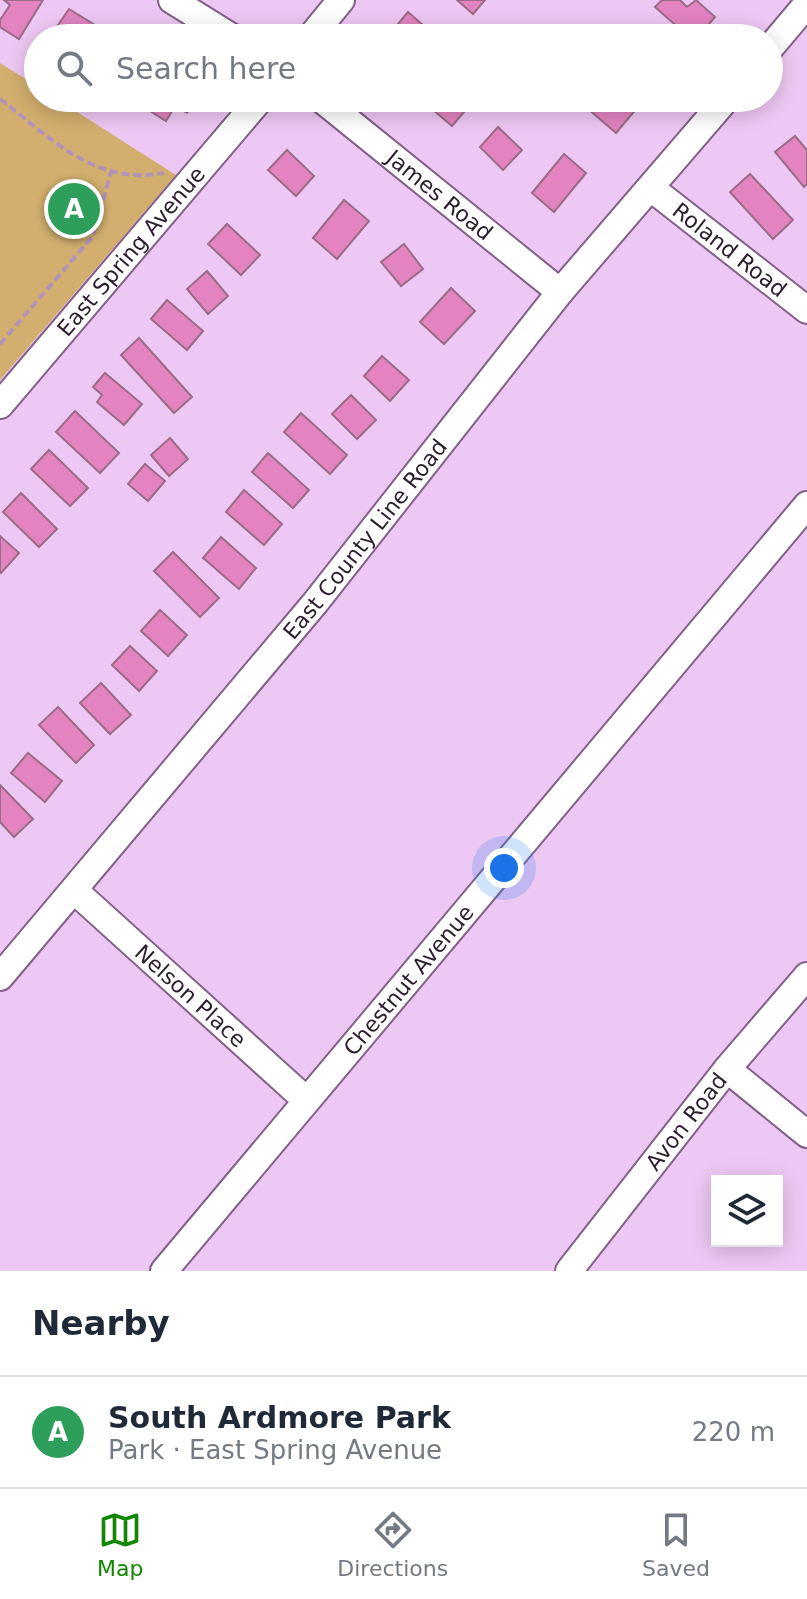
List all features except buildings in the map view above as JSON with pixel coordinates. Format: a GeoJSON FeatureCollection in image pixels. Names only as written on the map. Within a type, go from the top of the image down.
{"type":"FeatureCollection","features":[{"type":"Feature","properties":{"kind":"street"},"geometry":{"type":"LineString","coordinates":[[172,0],[211,24]]}},
{"type":"Feature","properties":{"kind":"street"},"geometry":{"type":"LineString","coordinates":[[321,24],[341,0]]}},
{"type":"Feature","properties":{"kind":"street"},"geometry":{"type":"LineString","coordinates":[[783,32],[807,4]]}},
{"type":"Feature","properties":{"kind":"street","name":"East Spring Avenue"},"geometry":{"type":"LineString","coordinates":[[0,405],[249,112]]}},
{"type":"Feature","properties":{"kind":"street","name":"James Road"},"geometry":{"type":"LineString","coordinates":[[337,112],[560,292]]}},
{"type":"Feature","properties":{"kind":"street","name":"East County Line Road"},"geometry":{"type":"LineString","coordinates":[[0,977],[315,603],[560,292],[715,112]]}},
{"type":"Feature","properties":{"kind":"street","name":"Roland Road"},"geometry":{"type":"LineString","coordinates":[[651,188],[807,310]]}},
{"type":"Feature","properties":{"kind":"street","name":"Chestnut Avenue"},"geometry":{"type":"LineString","coordinates":[[164,1271],[807,505]]}},
{"type":"Feature","properties":{"kind":"street","name":"Nelson Place"},"geometry":{"type":"LineString","coordinates":[[75,891],[306,1100]]}},
{"type":"Feature","properties":{"kind":"street","name":"Avon Road"},"geometry":{"type":"LineString","coordinates":[[569,1271],[727,1069],[807,976]]}},
{"type":"Feature","properties":{"kind":"street"},"geometry":{"type":"LineString","coordinates":[[727,1069],[807,1134]]}},
{"type":"Feature","properties":{"kind":"path"},"geometry":{"type":"LineString","coordinates":[[0,99],[78,160],[111,172],[136,176],[173,169]]}},
{"type":"Feature","properties":{"kind":"path"},"geometry":{"type":"LineString","coordinates":[[0,344],[93,236],[111,172]]}},
{"type":"Feature","properties":{"kind":"shaded area"},"geometry":{"type":"Polygon","coordinates":[[[0,63],[24,78],[24,112],[77,112],[176,175],[0,380],[0,63]]]}},
{"type":"Feature","properties":{"kind":"place","name":"South Ardmore Park"},"geometry":{"type":"Point","coordinates":[74,209]}}]}
